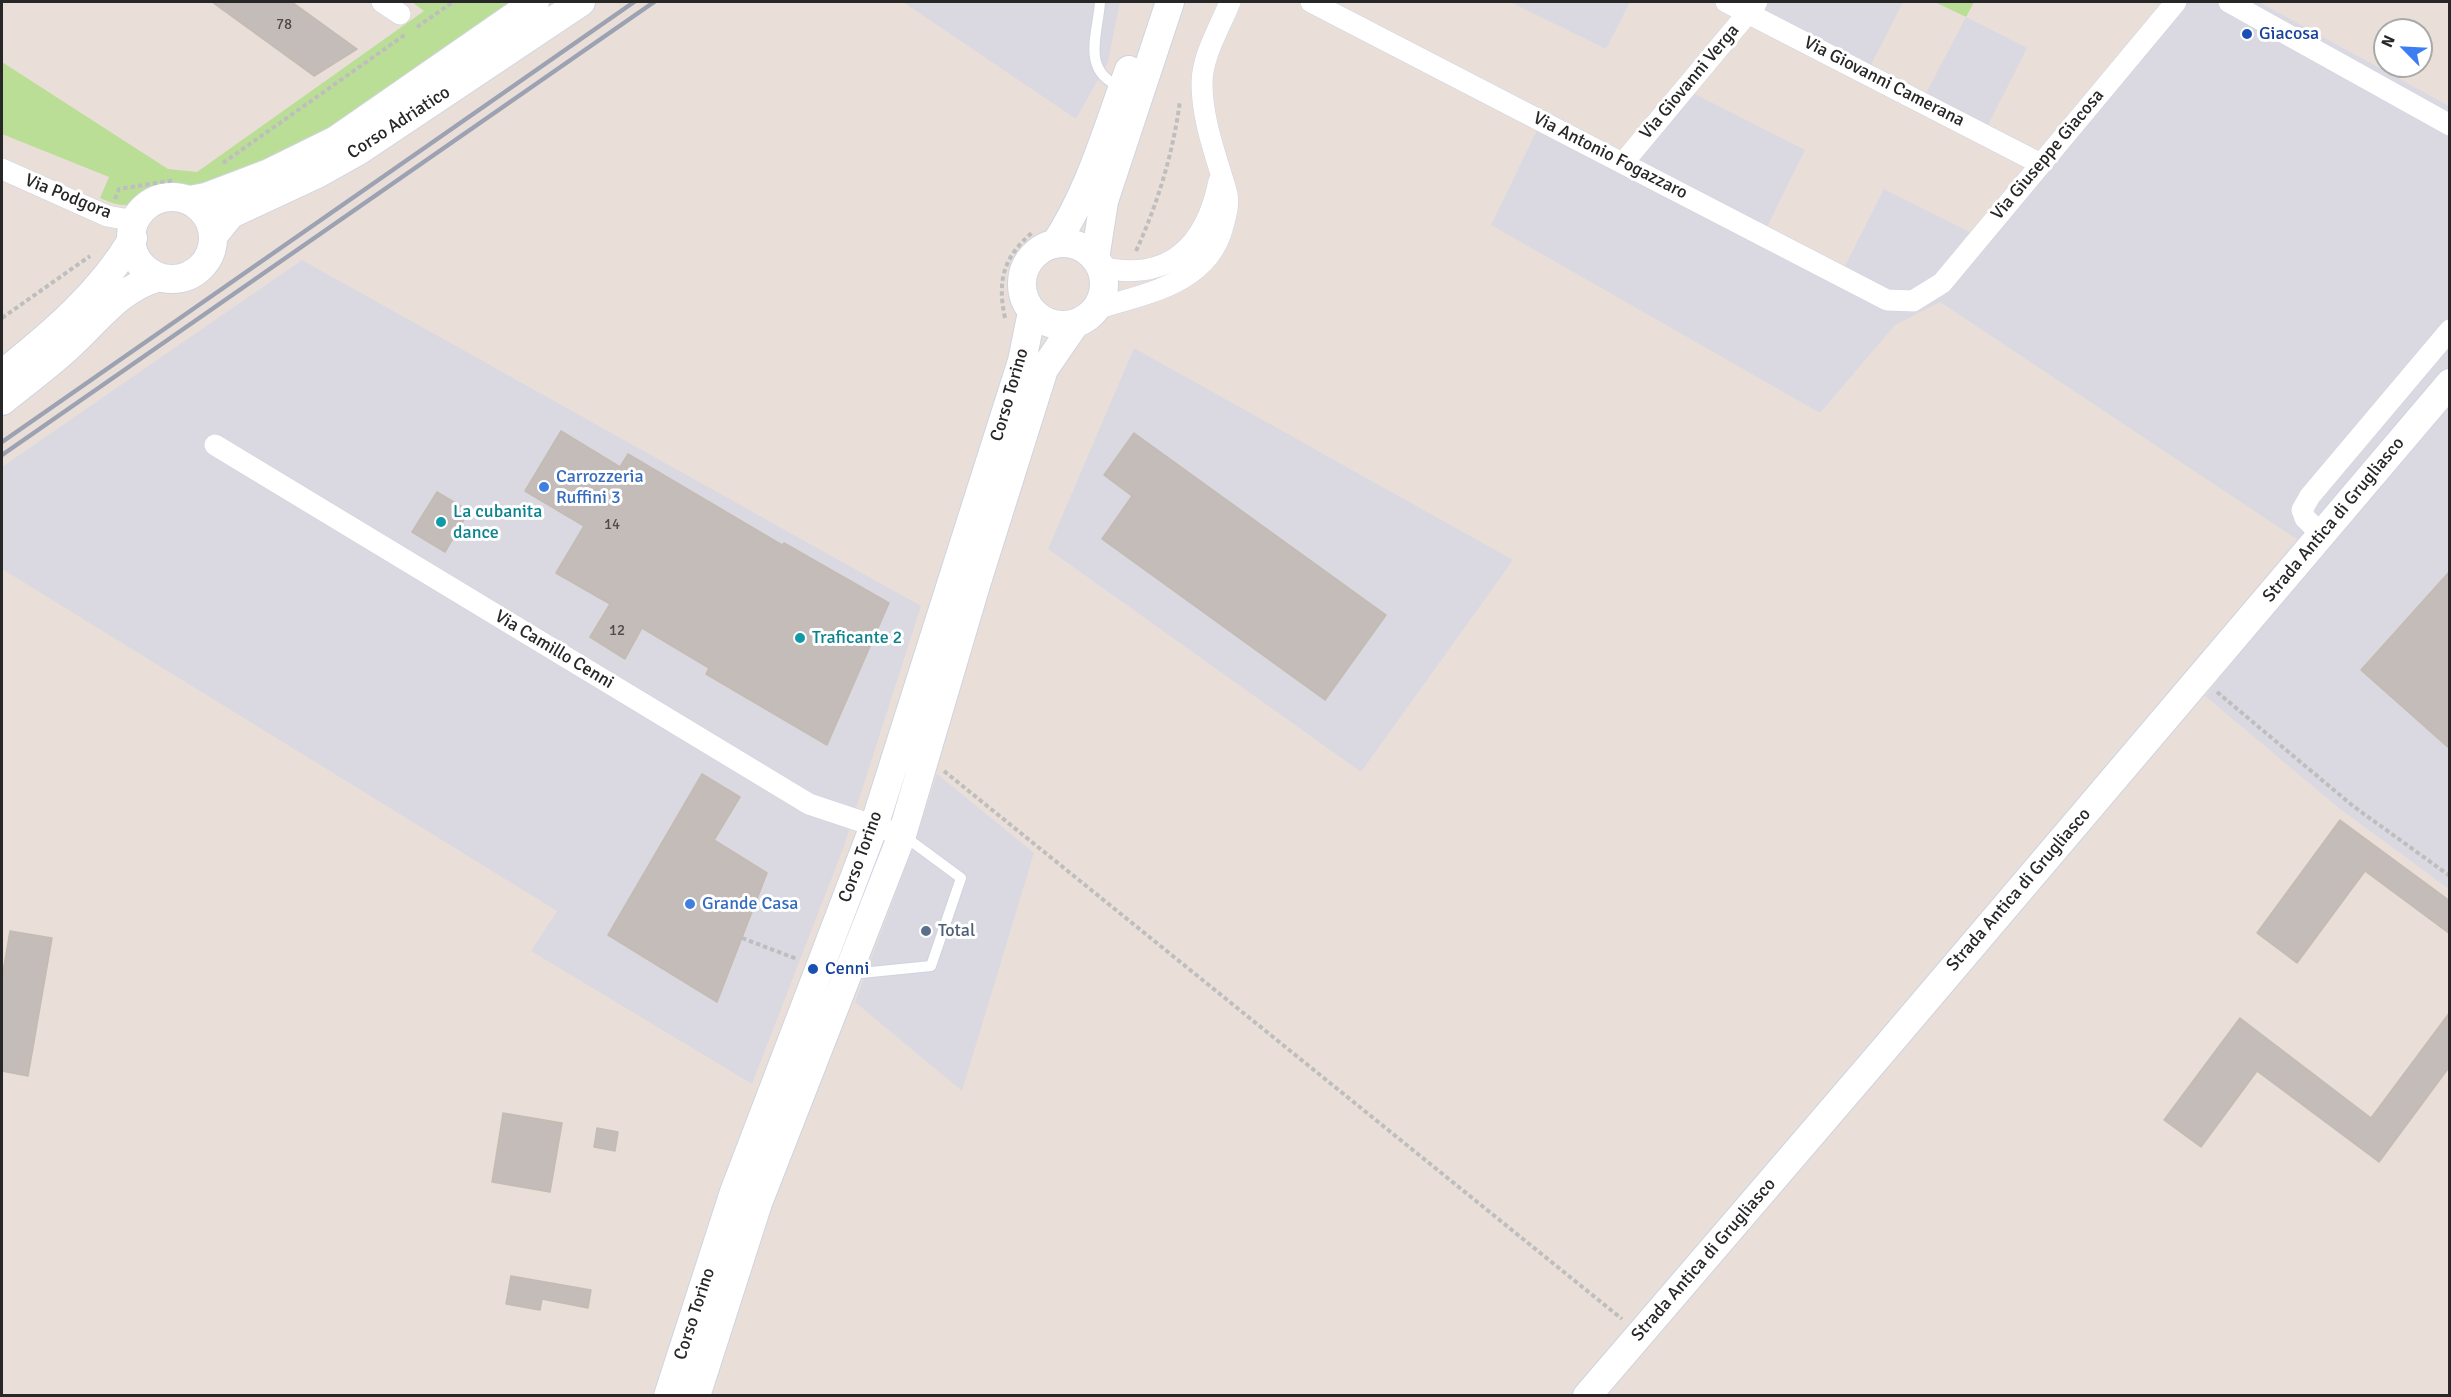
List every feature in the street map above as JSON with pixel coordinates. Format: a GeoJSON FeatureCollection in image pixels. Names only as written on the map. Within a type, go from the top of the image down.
{"type":"FeatureCollection","features":[{"type":"Feature","properties":{"kind":"street"},"geometry":{"type":"LineString","coordinates":[[382,2],[400,14]]}},
{"type":"Feature","properties":{"kind":"street","name":"Corso Adriatico"},"geometry":{"type":"LineString","coordinates":[[2,374],[37,346],[97,288],[122,256],[149,204],[187,190],[206,197],[269,173],[336,140],[535,2]]}},
{"type":"Feature","properties":{"kind":"street","name":"Corso Adriatico"},"geometry":{"type":"LineString","coordinates":[[2,401],[65,350],[121,294],[143,282],[159,277],[179,278],[200,269],[211,253],[214,235],[231,214],[309,178],[358,151],[581,2]]}},
{"type":"Feature","properties":{"kind":"street","name":"Corso Torino"},"geometry":{"type":"LineString","coordinates":[[696,1395],[758,1203],[902,835],[1044,369],[1102,296],[1105,282],[1098,263],[1104,201],[1153,2]]}},
{"type":"Feature","properties":{"kind":"street","name":"Corso Torino"},"geometry":{"type":"LineString","coordinates":[[668,1395],[734,1192],[874,826],[1022,361],[1032,312],[1026,303],[1022,289],[1023,272],[1030,260],[1041,249],[1055,244],[1068,224],[1131,92],[1170,2]]}},
{"type":"Feature","properties":{"kind":"street"},"geometry":{"type":"LineString","coordinates":[[1032,312],[1047,323],[1061,326],[1174,284],[1205,262],[1217,243],[1226,214],[1227,192],[1220,174],[1203,106],[1202,81],[1205,61],[1230,2]]}},
{"type":"Feature","properties":{"kind":"street","name":"Via Antonio Fogazzaro"},"geometry":{"type":"LineString","coordinates":[[1311,2],[1887,300],[1913,301]]}},
{"type":"Feature","properties":{"kind":"street","name":"Via Giovanni Camerana"},"geometry":{"type":"LineString","coordinates":[[1726,2],[1753,7],[2041,164]]}},
{"type":"Feature","properties":{"kind":"street","name":"Via Giuseppe Giacosa"},"geometry":{"type":"LineString","coordinates":[[1913,301],[1942,283],[2176,2]]}},
{"type":"Feature","properties":{"kind":"street"},"geometry":{"type":"LineString","coordinates":[[2229,2],[2450,125]]}},
{"type":"Feature","properties":{"kind":"street","name":"Via Giovanni Verga"},"geometry":{"type":"LineString","coordinates":[[1623,163],[1753,7]]}},
{"type":"Feature","properties":{"kind":"street","name":"Via Podgora"},"geometry":{"type":"LineString","coordinates":[[2,169],[134,229]]}},
{"type":"Feature","properties":{"kind":"street"},"geometry":{"type":"LineString","coordinates":[[1055,244],[1078,246],[1098,263],[1120,272],[1145,270],[1164,265],[1188,249],[1200,235],[1210,216],[1220,174]]}},
{"type":"Feature","properties":{"kind":"street"},"geometry":{"type":"LineString","coordinates":[[187,190],[206,214],[214,235]]}},
{"type":"Feature","properties":{"kind":"street"},"geometry":{"type":"LineString","coordinates":[[134,229],[133,249],[138,262],[159,277]]}},
{"type":"Feature","properties":{"kind":"street"},"geometry":{"type":"LineString","coordinates":[[2316,540],[2302,510],[2310,496],[2450,330]]}},
{"type":"Feature","properties":{"kind":"street","name":"Strada Antica di Grugliasco"},"geometry":{"type":"LineString","coordinates":[[1587,1395],[1641,1335],[2450,383]]}},
{"type":"Feature","properties":{"kind":"street","name":"Via Camillo Cenni"},"geometry":{"type":"LineString","coordinates":[[215,446],[808,804],[902,835]]}},
{"type":"Feature","properties":{"kind":"lane"},"geometry":{"type":"LineString","coordinates":[[1100,2],[1094,37],[1095,64],[1101,75],[1131,92]]}},
{"type":"Feature","properties":{"kind":"lane"},"geometry":{"type":"LineString","coordinates":[[848,975],[931,966],[961,878],[902,835]]}},
{"type":"Feature","properties":{"kind":"path"},"geometry":{"type":"LineString","coordinates":[[214,169],[453,2]]}},
{"type":"Feature","properties":{"kind":"path"},"geometry":{"type":"LineString","coordinates":[[1128,248],[1133,257],[1161,191],[1176,133],[1182,90]]}},
{"type":"Feature","properties":{"kind":"path"},"geometry":{"type":"LineString","coordinates":[[107,216],[119,189],[187,190]]}},
{"type":"Feature","properties":{"kind":"path"},"geometry":{"type":"LineString","coordinates":[[2,318],[97,251]]}},
{"type":"Feature","properties":{"kind":"path"},"geometry":{"type":"LineString","coordinates":[[2200,678],[2353,806],[2450,876]]}},
{"type":"Feature","properties":{"kind":"path"},"geometry":{"type":"LineString","coordinates":[[926,756],[1641,1335]]}},
{"type":"Feature","properties":{"kind":"path"},"geometry":{"type":"LineString","coordinates":[[742,938],[800,960]]}},
{"type":"Feature","properties":{"kind":"shaded area"},"geometry":{"type":"Polygon","coordinates":[[[903,2],[1120,2],[1108,62],[1076,119],[903,2]]]}},
{"type":"Feature","properties":{"kind":"shaded area"},"geometry":{"type":"Polygon","coordinates":[[[1510,2],[1630,2],[1606,49],[1510,2]]]}},
{"type":"Feature","properties":{"kind":"shaded area"},"geometry":{"type":"Polygon","coordinates":[[[1766,2],[1903,2],[1869,69],[1758,12],[1766,2]]]}},
{"type":"Feature","properties":{"kind":"shaded area"},"geometry":{"type":"Polygon","coordinates":[[[2166,2],[2259,2],[2373,64],[2373,78],[2398,78],[2449,106],[2449,370],[2304,544],[1940,302],[1895,325],[1820,413],[1491,225],[1538,128],[1623,171],[1691,92],[1805,150],[1766,229],[1844,268],[1884,189],[1974,234],[2166,2]]]}},
{"type":"Feature","properties":{"kind":"shaded area"},"geometry":{"type":"Polygon","coordinates":[[[1966,17],[2027,48],[1986,129],[1924,97],[1966,17]]]}},
{"type":"Feature","properties":{"kind":"shaded area"},"geometry":{"type":"Polygon","coordinates":[[[302,260],[921,606],[844,846],[752,1084],[531,951],[557,911],[2,569],[2,467],[302,260]]]}},
{"type":"Feature","properties":{"kind":"shaded area"},"geometry":{"type":"Polygon","coordinates":[[[1134,348],[1513,560],[1361,772],[1048,549],[1134,348]]]}},
{"type":"Feature","properties":{"kind":"shaded area"},"geometry":{"type":"Polygon","coordinates":[[[2449,397],[2449,889],[2340,809],[2205,696],[2449,397]]]}},
{"type":"Feature","properties":{"kind":"shaded area"},"geometry":{"type":"Polygon","coordinates":[[[937,774],[1034,853],[962,1091],[855,1002],[915,842],[937,774]]]}},
{"type":"Feature","properties":{"kind":"green space"},"geometry":{"type":"Polygon","coordinates":[[[412,2],[514,2],[323,141],[188,191],[166,187],[151,192],[132,204],[115,204],[100,198],[109,177],[2,134],[2,62],[168,169],[197,172],[424,11],[412,2]]]}},
{"type":"Feature","properties":{"kind":"green space"},"geometry":{"type":"Polygon","coordinates":[[[1935,2],[1974,2],[1966,17],[1935,2]]]}},
{"type":"Feature","properties":{"kind":"building"},"geometry":{"type":"Polygon","coordinates":[[[212,2],[292,2],[357,49],[314,76],[212,2]]]}},
{"type":"Feature","properties":{"kind":"building"},"geometry":{"type":"Polygon","coordinates":[[[561,431],[620,467],[628,454],[782,545],[784,543],[889,603],[827,745],[706,674],[709,668],[642,628],[625,659],[590,637],[610,604],[556,573],[584,526],[525,491],[561,431]]]}},
{"type":"Feature","properties":{"kind":"building"},"geometry":{"type":"Polygon","coordinates":[[[1134,433],[1386,615],[1325,700],[1102,539],[1132,496],[1104,475],[1134,433]]]}},
{"type":"Feature","properties":{"kind":"building","name":"La cubanita dance"},"geometry":{"type":"Polygon","coordinates":[[[437,492],[469,511],[445,552],[412,532],[437,492]]]}},
{"type":"Feature","properties":{"kind":"building"},"geometry":{"type":"Polygon","coordinates":[[[2450,571],[2450,749],[2361,670],[2450,571]]]}},
{"type":"Feature","properties":{"kind":"building","name":"Grande Casa"},"geometry":{"type":"Polygon","coordinates":[[[702,774],[740,797],[714,840],[767,873],[717,1002],[608,935],[702,774]]]}},
{"type":"Feature","properties":{"kind":"building"},"geometry":{"type":"Polygon","coordinates":[[[2340,820],[2450,901],[2450,934],[2365,871],[2297,963],[2257,933],[2340,820]]]}},
{"type":"Feature","properties":{"kind":"building"},"geometry":{"type":"Polygon","coordinates":[[[10,931],[52,938],[28,1076],[2,1071],[2,978],[10,931]]]}},
{"type":"Feature","properties":{"kind":"building"},"geometry":{"type":"Polygon","coordinates":[[[2450,1012],[2450,1066],[2379,1162],[2257,1071],[2201,1147],[2164,1120],[2240,1018],[2371,1118],[2450,1012]]]}},
{"type":"Feature","properties":{"kind":"building"},"geometry":{"type":"Polygon","coordinates":[[[503,1113],[562,1123],[550,1192],[492,1182],[503,1113]]]}},
{"type":"Feature","properties":{"kind":"building"},"geometry":{"type":"Polygon","coordinates":[[[597,1128],[618,1132],[615,1151],[594,1147],[597,1128]]]}},
{"type":"Feature","properties":{"kind":"building"},"geometry":{"type":"Polygon","coordinates":[[[511,1276],[591,1290],[588,1308],[542,1299],[540,1310],[506,1304],[511,1276]]]}},
{"type":"Feature","properties":{"kind":"railway"},"geometry":{"type":"LineString","coordinates":[[2,442],[634,2]]}},
{"type":"Feature","properties":{"kind":"railway"},"geometry":{"type":"LineString","coordinates":[[2,455],[654,2]]}},
{"type":"Feature","properties":{"kind":"place","name":"Giacosa"},"geometry":{"type":"Point","coordinates":[2247,34]}},
{"type":"Feature","properties":{"kind":"place","name":"Carrozzeria Ruffini 3"},"geometry":{"type":"Point","coordinates":[544,487]}},
{"type":"Feature","properties":{"kind":"place","name":"La cubanita dance"},"geometry":{"type":"Point","coordinates":[441,522]}},
{"type":"Feature","properties":{"kind":"place","name":"Traficante 2"},"geometry":{"type":"Point","coordinates":[800,638]}},
{"type":"Feature","properties":{"kind":"place","name":"Grande Casa"},"geometry":{"type":"Point","coordinates":[690,904]}},
{"type":"Feature","properties":{"kind":"place","name":"Total"},"geometry":{"type":"Point","coordinates":[926,931]}},
{"type":"Feature","properties":{"kind":"place","name":"Cenni"},"geometry":{"type":"Point","coordinates":[813,969]}}]}
